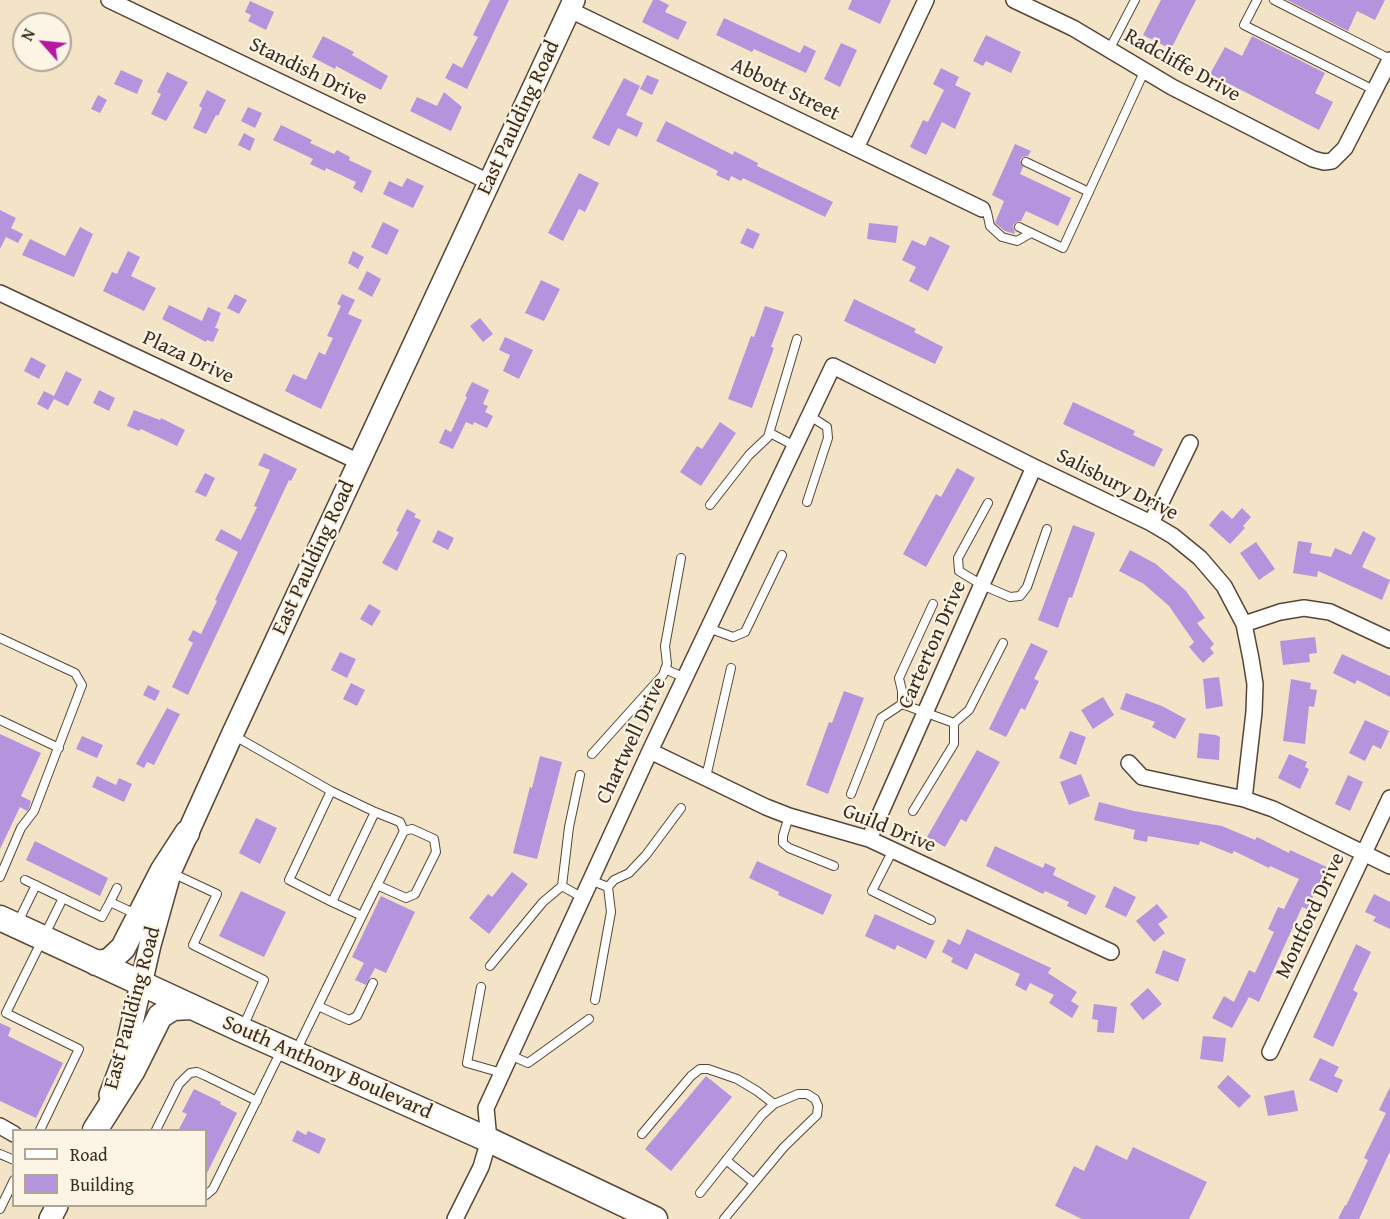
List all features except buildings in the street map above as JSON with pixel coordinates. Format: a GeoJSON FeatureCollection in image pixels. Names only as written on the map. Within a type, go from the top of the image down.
{"type":"FeatureCollection","features":[{"type":"Feature","properties":{"kind":"main road","name":"East Paulding Road"},"geometry":{"type":"LineString","coordinates":[[95,1129],[124,1058],[141,983],[171,872],[232,735],[572,5]]}},
{"type":"Feature","properties":{"kind":"main road"},"geometry":{"type":"LineString","coordinates":[[96,963],[109,961],[127,942],[163,870],[188,833]]}},
{"type":"Feature","properties":{"kind":"main road","name":"South Anthony Boulevard"},"geometry":{"type":"LineString","coordinates":[[8,922],[489,1140],[654,1219]]}},
{"type":"Feature","properties":{"kind":"main road"},"geometry":{"type":"LineString","coordinates":[[95,1129],[128,1080],[160,1016],[173,1008],[192,1007]]}},
{"type":"Feature","properties":{"kind":"street","name":"Standish Drive"},"geometry":{"type":"LineString","coordinates":[[109,0],[489,182]]}},
{"type":"Feature","properties":{"kind":"street"},"geometry":{"type":"LineString","coordinates":[[856,148],[926,0]]}},
{"type":"Feature","properties":{"kind":"street","name":"Radcliffe Drive"},"geometry":{"type":"LineString","coordinates":[[1014,0],[1073,28],[1144,72],[1313,159],[1324,162],[1332,161],[1345,148],[1374,90]]}},
{"type":"Feature","properties":{"kind":"street","name":"Abbott Street"},"geometry":{"type":"LineString","coordinates":[[572,5],[984,211]]}},
{"type":"Feature","properties":{"kind":"street"},"geometry":{"type":"LineString","coordinates":[[1374,90],[1390,60]]}},
{"type":"Feature","properties":{"kind":"street","name":"Plaza Drive"},"geometry":{"type":"LineString","coordinates":[[0,292],[359,462]]}},
{"type":"Feature","properties":{"kind":"street","name":"Chartwell Drive"},"geometry":{"type":"LineString","coordinates":[[489,1140],[486,1108],[650,751],[833,366]]}},
{"type":"Feature","properties":{"kind":"street","name":"Salisbury Drive"},"geometry":{"type":"LineString","coordinates":[[833,366],[1151,524],[1173,536],[1200,558],[1224,586],[1244,624],[1255,684],[1244,799]]}},
{"type":"Feature","properties":{"kind":"street"},"geometry":{"type":"LineString","coordinates":[[1151,524],[1190,443]]}},
{"type":"Feature","properties":{"kind":"street","name":"Carterton Drive"},"geometry":{"type":"LineString","coordinates":[[869,839],[1034,467]]}},
{"type":"Feature","properties":{"kind":"street"},"geometry":{"type":"LineString","coordinates":[[1244,624],[1280,612],[1304,608],[1330,612],[1390,640]]}},
{"type":"Feature","properties":{"kind":"street","name":"Guild Drive"},"geometry":{"type":"LineString","coordinates":[[650,751],[750,800],[789,816],[869,839],[1111,952]]}},
{"type":"Feature","properties":{"kind":"street"},"geometry":{"type":"LineString","coordinates":[[1130,764],[1142,777],[1244,799],[1273,809],[1390,866]]}},
{"type":"Feature","properties":{"kind":"street","name":"Montford Drive"},"geometry":{"type":"LineString","coordinates":[[1270,1052],[1390,798]]}},
{"type":"Feature","properties":{"kind":"street"},"geometry":{"type":"LineString","coordinates":[[455,1219],[481,1167],[489,1140]]}},
{"type":"Feature","properties":{"kind":"lane"},"geometry":{"type":"LineString","coordinates":[[1109,50],[1135,0]]}},
{"type":"Feature","properties":{"kind":"lane"},"geometry":{"type":"LineString","coordinates":[[1257,0],[1244,25],[1374,90]]}},
{"type":"Feature","properties":{"kind":"lane"},"geometry":{"type":"LineString","coordinates":[[1274,0],[1390,60]]}},
{"type":"Feature","properties":{"kind":"lane"},"geometry":{"type":"LineString","coordinates":[[1018,227],[1063,248],[1144,72]]}},
{"type":"Feature","properties":{"kind":"lane"},"geometry":{"type":"LineString","coordinates":[[1026,162],[1089,192]]}},
{"type":"Feature","properties":{"kind":"lane"},"geometry":{"type":"LineString","coordinates":[[984,211],[990,226],[1006,239],[1017,241],[1032,233]]}},
{"type":"Feature","properties":{"kind":"lane"},"geometry":{"type":"LineString","coordinates":[[984,211],[997,217]]}},
{"type":"Feature","properties":{"kind":"lane"},"geometry":{"type":"LineString","coordinates":[[710,505],[749,455],[768,437],[797,339]]}},
{"type":"Feature","properties":{"kind":"lane"},"geometry":{"type":"LineString","coordinates":[[807,502],[828,438],[826,427],[810,416]]}},
{"type":"Feature","properties":{"kind":"lane"},"geometry":{"type":"LineString","coordinates":[[770,433],[795,446]]}},
{"type":"Feature","properties":{"kind":"lane"},"geometry":{"type":"LineString","coordinates":[[988,503],[958,558],[959,571],[982,585],[1010,597],[1020,596],[1027,587],[1047,529]]}},
{"type":"Feature","properties":{"kind":"lane"},"geometry":{"type":"LineString","coordinates":[[708,628],[733,637],[745,632],[782,555]]}},
{"type":"Feature","properties":{"kind":"lane"},"geometry":{"type":"LineString","coordinates":[[592,754],[663,675],[667,664],[665,646],[681,558]]}},
{"type":"Feature","properties":{"kind":"lane"},"geometry":{"type":"LineString","coordinates":[[902,704],[899,678],[933,604]]}},
{"type":"Feature","properties":{"kind":"lane"},"geometry":{"type":"LineString","coordinates":[[0,638],[75,673],[82,685],[34,811],[21,828],[0,877]]}},
{"type":"Feature","properties":{"kind":"lane"},"geometry":{"type":"LineString","coordinates":[[914,812],[954,744],[954,723],[969,710],[1003,644]]}},
{"type":"Feature","properties":{"kind":"lane"},"geometry":{"type":"LineString","coordinates":[[706,777],[731,668]]}},
{"type":"Feature","properties":{"kind":"lane"},"geometry":{"type":"LineString","coordinates":[[665,669],[685,678]]}},
{"type":"Feature","properties":{"kind":"lane"},"geometry":{"type":"LineString","coordinates":[[902,704],[954,723]]}},
{"type":"Feature","properties":{"kind":"lane"},"geometry":{"type":"LineString","coordinates":[[851,794],[881,717],[902,704]]}},
{"type":"Feature","properties":{"kind":"lane"},"geometry":{"type":"LineString","coordinates":[[0,720],[59,748]]}},
{"type":"Feature","properties":{"kind":"lane"},"geometry":{"type":"LineString","coordinates":[[232,735],[331,791],[400,822],[404,831]]}},
{"type":"Feature","properties":{"kind":"lane"},"geometry":{"type":"LineString","coordinates":[[490,966],[543,902],[562,886],[569,827],[580,775]]}},
{"type":"Feature","properties":{"kind":"lane"},"geometry":{"type":"LineString","coordinates":[[331,791],[289,880],[362,916]]}},
{"type":"Feature","properties":{"kind":"lane"},"geometry":{"type":"LineString","coordinates":[[595,1000],[611,912],[608,887],[614,880],[629,873],[681,808]]}},
{"type":"Feature","properties":{"kind":"lane"},"geometry":{"type":"LineString","coordinates":[[332,902],[375,812]]}},
{"type":"Feature","properties":{"kind":"lane"},"geometry":{"type":"LineString","coordinates":[[789,816],[783,843],[789,848],[834,866]]}},
{"type":"Feature","properties":{"kind":"lane"},"geometry":{"type":"LineString","coordinates":[[207,1194],[213,1189],[257,1101],[318,1006],[377,885],[404,831],[412,829],[434,839],[436,852],[415,894],[406,898],[377,885]]}},
{"type":"Feature","properties":{"kind":"lane"},"geometry":{"type":"LineString","coordinates":[[893,850],[872,891],[931,920]]}},
{"type":"Feature","properties":{"kind":"lane"},"geometry":{"type":"LineString","coordinates":[[171,872],[217,894],[193,945],[264,980],[242,1030]]}},
{"type":"Feature","properties":{"kind":"lane"},"geometry":{"type":"LineString","coordinates":[[25,880],[102,917],[117,888]]}},
{"type":"Feature","properties":{"kind":"lane"},"geometry":{"type":"LineString","coordinates":[[590,880],[608,887]]}},
{"type":"Feature","properties":{"kind":"lane"},"geometry":{"type":"LineString","coordinates":[[8,922],[36,885]]}},
{"type":"Feature","properties":{"kind":"lane"},"geometry":{"type":"LineString","coordinates":[[562,886],[583,898]]}},
{"type":"Feature","properties":{"kind":"lane"},"geometry":{"type":"LineString","coordinates":[[41,1129],[79,1049],[3,1015],[63,898]]}},
{"type":"Feature","properties":{"kind":"lane"},"geometry":{"type":"LineString","coordinates":[[110,902],[140,916]]}},
{"type":"Feature","properties":{"kind":"lane"},"geometry":{"type":"LineString","coordinates":[[318,1006],[349,1020],[357,1017],[373,983]]}},
{"type":"Feature","properties":{"kind":"lane"},"geometry":{"type":"LineString","coordinates":[[481,987],[467,1063],[502,1073]]}},
{"type":"Feature","properties":{"kind":"lane"},"geometry":{"type":"LineString","coordinates":[[510,1055],[528,1063],[589,1018]]}},
{"type":"Feature","properties":{"kind":"lane"},"geometry":{"type":"LineString","coordinates":[[642,1134],[691,1076],[700,1069],[708,1069],[737,1079],[774,1104]]}},
{"type":"Feature","properties":{"kind":"lane"},"geometry":{"type":"LineString","coordinates":[[157,1129],[179,1084],[190,1073],[197,1072],[257,1101]]}},
{"type":"Feature","properties":{"kind":"lane"},"geometry":{"type":"LineString","coordinates":[[700,1193],[762,1115],[774,1104],[798,1094],[807,1094],[814,1099],[818,1106],[817,1115],[784,1147],[724,1219]]}},
{"type":"Feature","properties":{"kind":"lane"},"geometry":{"type":"LineString","coordinates":[[726,1160],[754,1183]]}},
{"type":"Feature","properties":{"kind":"lane"},"geometry":{"type":"LineString","coordinates":[[0,1209],[12,1184]]}}]}
